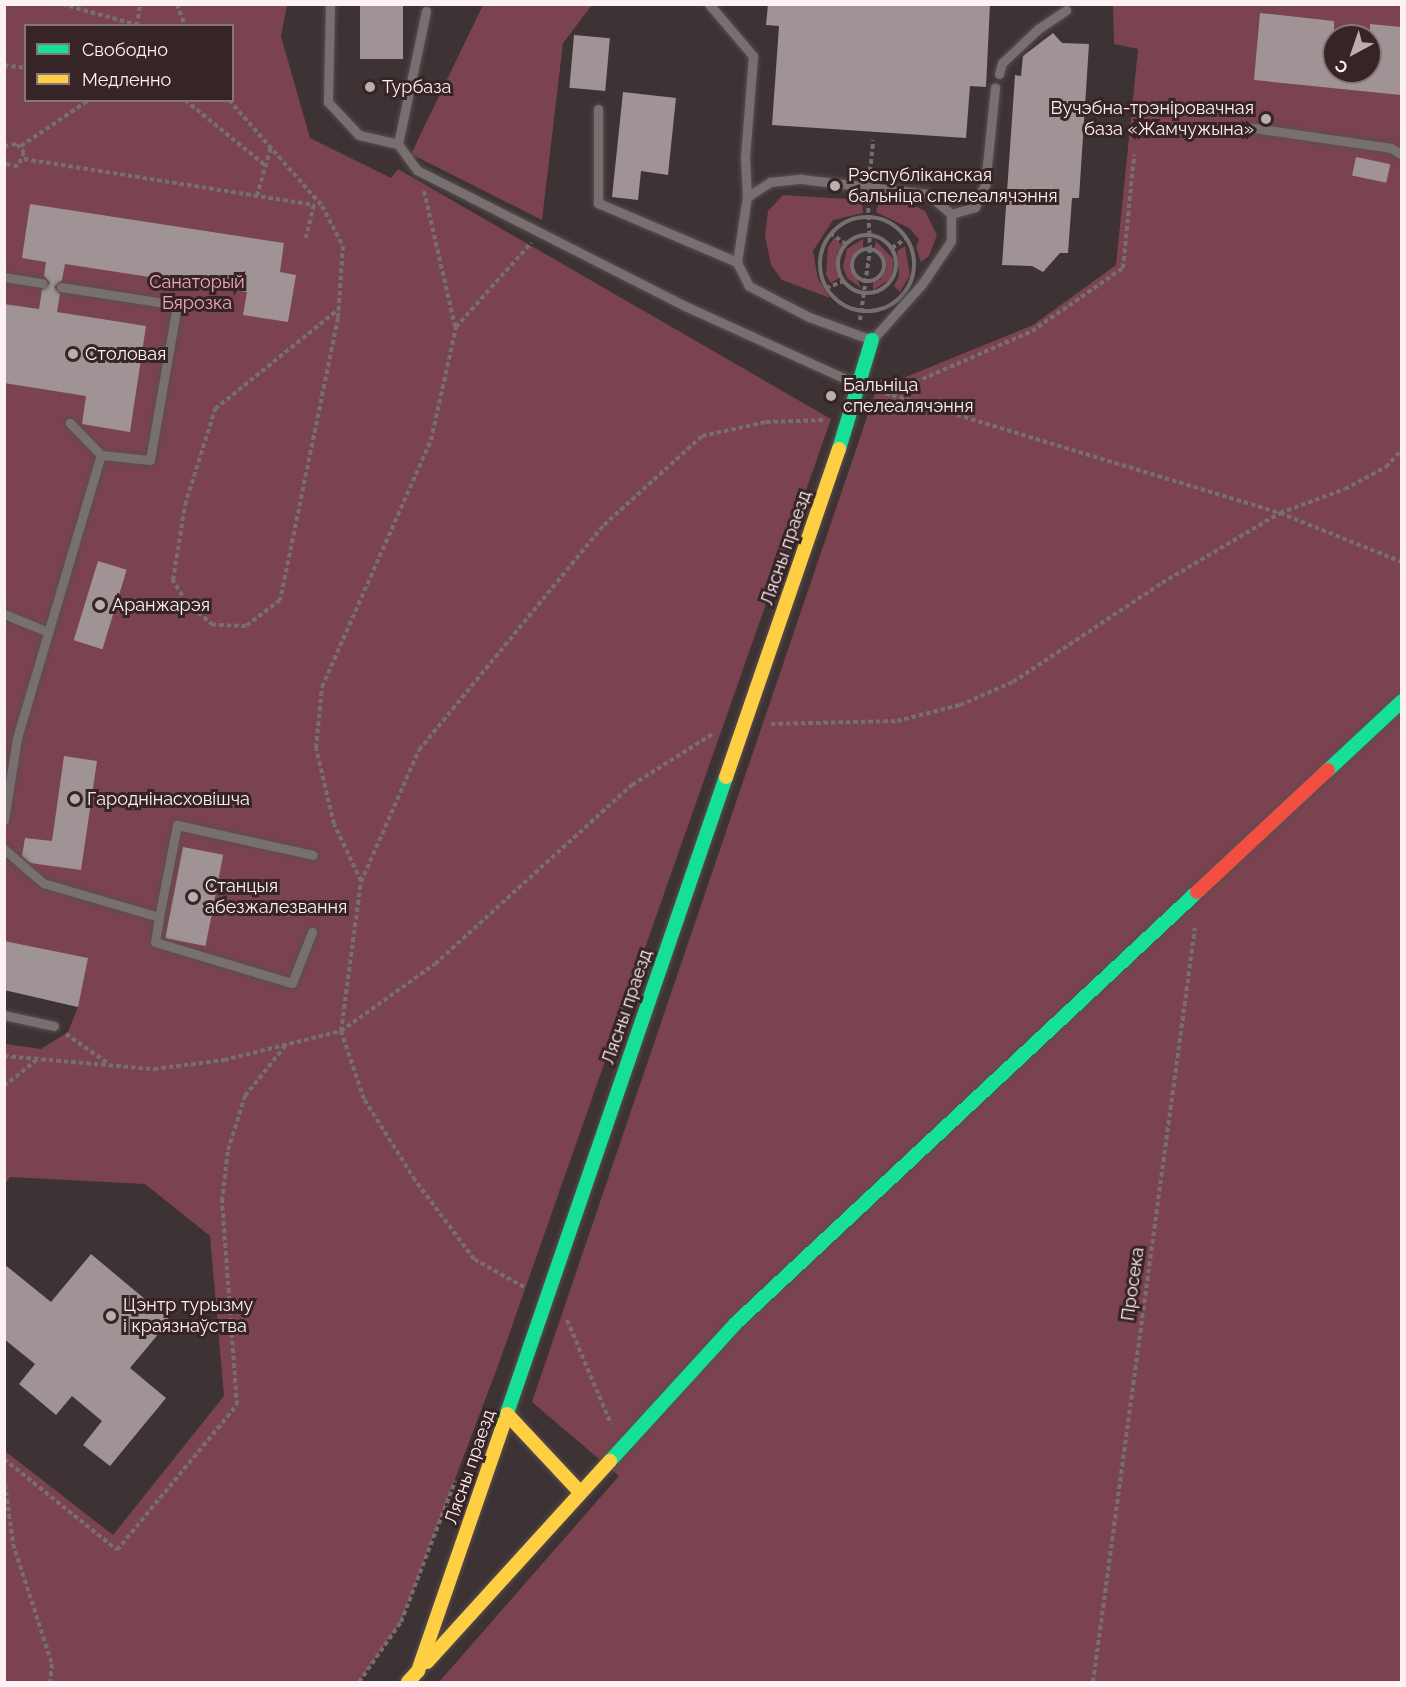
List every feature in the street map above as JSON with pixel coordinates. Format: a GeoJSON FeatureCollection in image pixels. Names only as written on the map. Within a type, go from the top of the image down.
{"type":"FeatureCollection","features":[{"type":"Feature","properties":{"kind":"street","name":"Лясны праезд"},"geometry":{"type":"LineString","coordinates":[[408,1683],[418,1671],[507,1414],[546,1293],[861,386],[872,340]]}},
{"type":"Feature","properties":{"kind":"street"},"geometry":{"type":"LineString","coordinates":[[418,1671],[579,1491],[736,1323],[1401,701]]}},
{"type":"Feature","properties":{"kind":"street"},"geometry":{"type":"LineString","coordinates":[[507,1414],[579,1491]]}},
{"type":"Feature","properties":{"kind":"lane"},"geometry":{"type":"LineString","coordinates":[[330,4],[328,102],[359,135],[398,144],[417,170],[539,234],[861,386]]}},
{"type":"Feature","properties":{"kind":"lane"},"geometry":{"type":"LineString","coordinates":[[709,4],[753,56],[745,157],[747,197],[737,262],[749,286],[856,335],[872,340],[922,284],[951,242],[951,214],[928,194],[801,179],[770,182],[747,197]]}},
{"type":"Feature","properties":{"kind":"lane"},"geometry":{"type":"LineString","coordinates":[[999,74],[1002,63],[1066,10]]}},
{"type":"Feature","properties":{"kind":"lane"},"geometry":{"type":"LineString","coordinates":[[398,144],[426,12]]}},
{"type":"Feature","properties":{"kind":"lane"},"geometry":{"type":"LineString","coordinates":[[951,214],[975,207],[985,185],[995,88]]}},
{"type":"Feature","properties":{"kind":"lane"},"geometry":{"type":"LineString","coordinates":[[598,110],[598,203],[737,262]]}},
{"type":"Feature","properties":{"kind":"lane"},"geometry":{"type":"LineString","coordinates":[[1247,127],[1391,148],[1401,155]]}},
{"type":"Feature","properties":{"kind":"lane"},"geometry":{"type":"LineString","coordinates":[[4,277],[43,283]]}},
{"type":"Feature","properties":{"kind":"lane"},"geometry":{"type":"LineString","coordinates":[[61,286],[177,305],[150,460],[101,454],[70,423]]}},
{"type":"Feature","properties":{"kind":"lane"},"geometry":{"type":"LineString","coordinates":[[4,820],[17,738],[46,631],[101,454]]}},
{"type":"Feature","properties":{"kind":"lane"},"geometry":{"type":"LineString","coordinates":[[4,614],[46,631]]}},
{"type":"Feature","properties":{"kind":"lane"},"geometry":{"type":"LineString","coordinates":[[312,932],[292,984],[155,942],[177,825],[313,855]]}},
{"type":"Feature","properties":{"kind":"lane"},"geometry":{"type":"LineString","coordinates":[[4,849],[43,883],[159,917]]}},
{"type":"Feature","properties":{"kind":"lane"},"geometry":{"type":"LineString","coordinates":[[4,1015],[54,1026]]}},
{"type":"Feature","properties":{"kind":"path"},"geometry":{"type":"LineString","coordinates":[[62,4],[133,24]]}},
{"type":"Feature","properties":{"kind":"path"},"geometry":{"type":"LineString","coordinates":[[137,24],[140,4]]}},
{"type":"Feature","properties":{"kind":"path"},"geometry":{"type":"LineString","coordinates":[[177,4],[184,24]]}},
{"type":"Feature","properties":{"kind":"path"},"geometry":{"type":"LineString","coordinates":[[4,65],[24,68]]}},
{"type":"Feature","properties":{"kind":"path"},"geometry":{"type":"LineString","coordinates":[[4,146],[21,146],[86,102]]}},
{"type":"Feature","properties":{"kind":"path"},"geometry":{"type":"LineString","coordinates":[[187,102],[266,166]]}},
{"type":"Feature","properties":{"kind":"path"},"geometry":{"type":"LineString","coordinates":[[231,102],[322,206],[343,246],[339,309],[280,600],[246,626],[213,625],[186,602],[173,580],[185,505],[215,409],[339,309]]}},
{"type":"Feature","properties":{"kind":"path"},"geometry":{"type":"LineString","coordinates":[[856,335],[867,281],[870,250],[868,216],[873,140]]}},
{"type":"Feature","properties":{"kind":"path"},"geometry":{"type":"LineString","coordinates":[[21,146],[24,159]]}},
{"type":"Feature","properties":{"kind":"path"},"geometry":{"type":"LineString","coordinates":[[257,196],[271,147]]}},
{"type":"Feature","properties":{"kind":"path"},"geometry":{"type":"LineString","coordinates":[[888,394],[1032,331],[1123,268],[1134,155]]}},
{"type":"Feature","properties":{"kind":"path"},"geometry":{"type":"LineString","coordinates":[[4,164],[14,167],[24,159],[314,205],[306,238]]}},
{"type":"Feature","properties":{"kind":"path"},"geometry":{"type":"LineString","coordinates":[[361,882],[334,824],[316,748],[322,687],[431,440],[456,327],[433,217],[417,170]]}},
{"type":"Feature","properties":{"kind":"path"},"geometry":{"type":"LineString","coordinates":[[868,216],[884,219],[907,238],[915,268],[903,295],[891,305],[861,311],[835,300],[826,288],[819,260],[830,233],[841,223],[868,216]]}},
{"type":"Feature","properties":{"kind":"path"},"geometry":{"type":"LineString","coordinates":[[830,233],[846,244]]}},
{"type":"Feature","properties":{"kind":"path"},"geometry":{"type":"LineString","coordinates":[[456,327],[539,234]]}},
{"type":"Feature","properties":{"kind":"path"},"geometry":{"type":"LineString","coordinates":[[865,293],[844,281],[838,266],[846,244],[868,235]]}},
{"type":"Feature","properties":{"kind":"path"},"geometry":{"type":"LineString","coordinates":[[865,293],[890,283],[897,266],[892,248],[868,235]]}},
{"type":"Feature","properties":{"kind":"path"},"geometry":{"type":"LineString","coordinates":[[892,248],[907,238]]}},
{"type":"Feature","properties":{"kind":"path"},"geometry":{"type":"LineString","coordinates":[[870,250],[879,255],[884,264],[877,279],[867,281],[854,273],[852,264],[860,252],[870,250]]}},
{"type":"Feature","properties":{"kind":"path"},"geometry":{"type":"LineString","coordinates":[[826,288],[844,281]]}},
{"type":"Feature","properties":{"kind":"path"},"geometry":{"type":"LineString","coordinates":[[861,386],[1280,513],[1401,562]]}},
{"type":"Feature","properties":{"kind":"path"},"geometry":{"type":"LineString","coordinates":[[620,1447],[558,1301],[474,1259],[415,1180],[364,1099],[341,1031],[361,882],[419,750],[604,525],[702,436],[766,422],[831,419]]}},
{"type":"Feature","properties":{"kind":"path"},"geometry":{"type":"LineString","coordinates":[[4,1056],[154,1069],[224,1060],[341,1031],[435,964],[632,785],[719,730],[897,722],[960,705],[1013,682],[1162,583],[1280,513],[1345,489],[1386,467],[1401,450]]}},
{"type":"Feature","properties":{"kind":"path","name":"Просека"},"geometry":{"type":"LineString","coordinates":[[1093,1683],[1196,924]]}},
{"type":"Feature","properties":{"kind":"path"},"geometry":{"type":"LineString","coordinates":[[4,1459],[117,1550],[237,1405],[222,1201],[228,1150],[249,1088],[285,1045]]}},
{"type":"Feature","properties":{"kind":"path"},"geometry":{"type":"LineString","coordinates":[[4,1086],[40,1058]]}},
{"type":"Feature","properties":{"kind":"path"},"geometry":{"type":"LineString","coordinates":[[4,1477],[13,1544],[52,1664],[50,1683]]}},
{"type":"Feature","properties":{"kind":"green space","name":"Санаторый Бярозка"},"geometry":{"type":"Polygon","coordinates":[[[4,5],[287,5],[281,36],[310,138],[391,178],[398,169],[831,419],[499,1363],[401,1622],[359,1682],[5,1682],[5,1451],[113,1535],[224,1396],[210,1236],[145,1184],[10,1177],[5,1184],[5,1044],[41,1049],[68,1032],[78,1007],[5,990],[4,5]]]}},
{"type":"Feature","properties":{"kind":"green space"},"geometry":{"type":"Polygon","coordinates":[[[483,5],[592,5],[563,43],[542,220],[411,154],[483,5]]]}},
{"type":"Feature","properties":{"kind":"green space"},"geometry":{"type":"Polygon","coordinates":[[[1113,5],[1401,5],[1401,1682],[439,1682],[619,1476],[532,1402],[880,379],[891,383],[1033,325],[1116,265],[1138,49],[1114,44],[1113,5]]]}},
{"type":"Feature","properties":{"kind":"green space"},"geometry":{"type":"Polygon","coordinates":[[[783,195],[862,200],[863,213],[833,220],[813,251],[818,279],[830,298],[782,280],[771,265],[765,236],[768,211],[783,195]]]}},
{"type":"Feature","properties":{"kind":"green space"},"geometry":{"type":"Polygon","coordinates":[[[879,202],[913,205],[925,211],[937,235],[929,256],[921,262],[916,247],[919,239],[909,228],[876,212],[879,202]]]}},
{"type":"Feature","properties":{"kind":"green space"},"geometry":{"type":"Polygon","coordinates":[[[834,238],[842,245],[837,253],[839,278],[831,283],[826,275],[828,247],[834,238]]]}},
{"type":"Feature","properties":{"kind":"green space"},"geometry":{"type":"Polygon","coordinates":[[[863,239],[863,249],[850,261],[861,288],[847,278],[843,267],[847,249],[863,239]]]}},
{"type":"Feature","properties":{"kind":"green space"},"geometry":{"type":"Polygon","coordinates":[[[876,241],[893,259],[893,270],[889,280],[873,290],[873,283],[881,279],[886,269],[884,257],[874,250],[876,241]]]}},
{"type":"Feature","properties":{"kind":"green space"},"geometry":{"type":"Polygon","coordinates":[[[905,246],[910,275],[900,292],[894,286],[899,276],[897,251],[905,246]]]}},
{"type":"Feature","properties":{"kind":"building"},"geometry":{"type":"Polygon","coordinates":[[[360,4],[403,4],[403,59],[360,59],[360,4]]]}},
{"type":"Feature","properties":{"kind":"building"},"geometry":{"type":"Polygon","coordinates":[[[768,4],[990,4],[986,87],[970,86],[966,138],[772,125],[779,26],[766,25],[768,4]]]}},
{"type":"Feature","properties":{"kind":"building","name":"Вучэбна-трэніровачная база «Жамчужына»"},"geometry":{"type":"Polygon","coordinates":[[[1260,13],[1334,21],[1334,24],[1322,24],[1322,84],[1382,84],[1382,25],[1401,27],[1401,95],[1254,80],[1260,13]]]}},
{"type":"Feature","properties":{"kind":"building"},"geometry":{"type":"Polygon","coordinates":[[[1053,33],[1062,43],[1089,44],[1079,198],[1072,198],[1068,253],[1060,253],[1043,272],[1032,266],[1002,265],[1015,75],[1021,76],[1023,56],[1053,33]]]}},
{"type":"Feature","properties":{"kind":"building"},"geometry":{"type":"Polygon","coordinates":[[[574,35],[610,38],[605,91],[569,88],[574,35]]]}},
{"type":"Feature","properties":{"kind":"building"},"geometry":{"type":"Polygon","coordinates":[[[623,92],[676,98],[668,175],[641,171],[638,200],[612,197],[623,92]]]}},
{"type":"Feature","properties":{"kind":"building"},"geometry":{"type":"Polygon","coordinates":[[[1356,157],[1390,164],[1386,183],[1352,176],[1356,157]]]}},
{"type":"Feature","properties":{"kind":"building"},"geometry":{"type":"Polygon","coordinates":[[[30,204],[284,243],[280,272],[296,275],[288,322],[243,315],[247,292],[65,264],[62,280],[54,287],[60,294],[57,312],[146,326],[130,432],[82,424],[86,396],[4,383],[4,304],[39,309],[42,290],[50,283],[44,276],[46,262],[22,258],[30,204]]]}},
{"type":"Feature","properties":{"kind":"building","name":"Аранжарэя"},"geometry":{"type":"Polygon","coordinates":[[[98,561],[127,570],[102,649],[74,640],[98,561]]]}},
{"type":"Feature","properties":{"kind":"building","name":"Гароднінасховішча"},"geometry":{"type":"Polygon","coordinates":[[[64,756],[97,761],[81,870],[30,863],[22,856],[25,838],[52,841],[64,756]]]}},
{"type":"Feature","properties":{"kind":"building","name":"Станцыя абезжалезвання"},"geometry":{"type":"Polygon","coordinates":[[[183,847],[223,855],[206,946],[165,938],[183,847]]]}},
{"type":"Feature","properties":{"kind":"building"},"geometry":{"type":"Polygon","coordinates":[[[4,941],[88,958],[78,1007],[4,990],[4,941]]]}},
{"type":"Feature","properties":{"kind":"building"},"geometry":{"type":"Polygon","coordinates":[[[91,1254],[170,1320],[130,1368],[166,1398],[110,1466],[83,1445],[102,1421],[72,1396],[56,1415],[19,1384],[35,1364],[4,1339],[4,1264],[51,1302],[91,1254]]]}},
{"type":"Feature","properties":{"kind":"traffic: fast"},"geometry":{"type":"LineString","coordinates":[[839,449],[872,340]]}},
{"type":"Feature","properties":{"kind":"traffic: fast"},"geometry":{"type":"LineString","coordinates":[[1328,770],[1402,701]]}},
{"type":"Feature","properties":{"kind":"traffic: fast"},"geometry":{"type":"LineString","coordinates":[[504,1422],[726,777]]}},
{"type":"Feature","properties":{"kind":"traffic: fast"},"geometry":{"type":"LineString","coordinates":[[610,1461],[736,1323],[1197,892]]}},
{"type":"Feature","properties":{"kind":"traffic: slow"},"geometry":{"type":"LineString","coordinates":[[726,777],[839,449]]}},
{"type":"Feature","properties":{"kind":"traffic: slow"},"geometry":{"type":"LineString","coordinates":[[507,1414],[579,1491]]}},
{"type":"Feature","properties":{"kind":"traffic: slow"},"geometry":{"type":"LineString","coordinates":[[408,1682],[418,1671],[504,1422]]}},
{"type":"Feature","properties":{"kind":"traffic: slow"},"geometry":{"type":"LineString","coordinates":[[427,1662],[610,1461]]}},
{"type":"Feature","properties":{"kind":"traffic: jam"},"geometry":{"type":"LineString","coordinates":[[1197,892],[1328,770]]}},
{"type":"Feature","properties":{"kind":"place","name":"Турбаза"},"geometry":{"type":"Point","coordinates":[370,87]}},
{"type":"Feature","properties":{"kind":"place","name":"Вучэбна-трэніровачная база «Жамчужына»"},"geometry":{"type":"Point","coordinates":[1266,119]}},
{"type":"Feature","properties":{"kind":"place","name":"Рэспубліканская бальніца спелеалячэння"},"geometry":{"type":"Point","coordinates":[835,186]}},
{"type":"Feature","properties":{"kind":"place","name":"Столовая"},"geometry":{"type":"Point","coordinates":[73,354]}},
{"type":"Feature","properties":{"kind":"place","name":"Бальніца спелеалячэння"},"geometry":{"type":"Point","coordinates":[831,396]}},
{"type":"Feature","properties":{"kind":"place","name":"Аранжарэя"},"geometry":{"type":"Point","coordinates":[100,605]}},
{"type":"Feature","properties":{"kind":"place","name":"Гароднінасховішча"},"geometry":{"type":"Point","coordinates":[75,799]}},
{"type":"Feature","properties":{"kind":"place","name":"Станцыя абезжалезвання"},"geometry":{"type":"Point","coordinates":[193,897]}},
{"type":"Feature","properties":{"kind":"place","name":"Цэнтр турызму і краязнаўства"},"geometry":{"type":"Point","coordinates":[111,1316]}}]}
